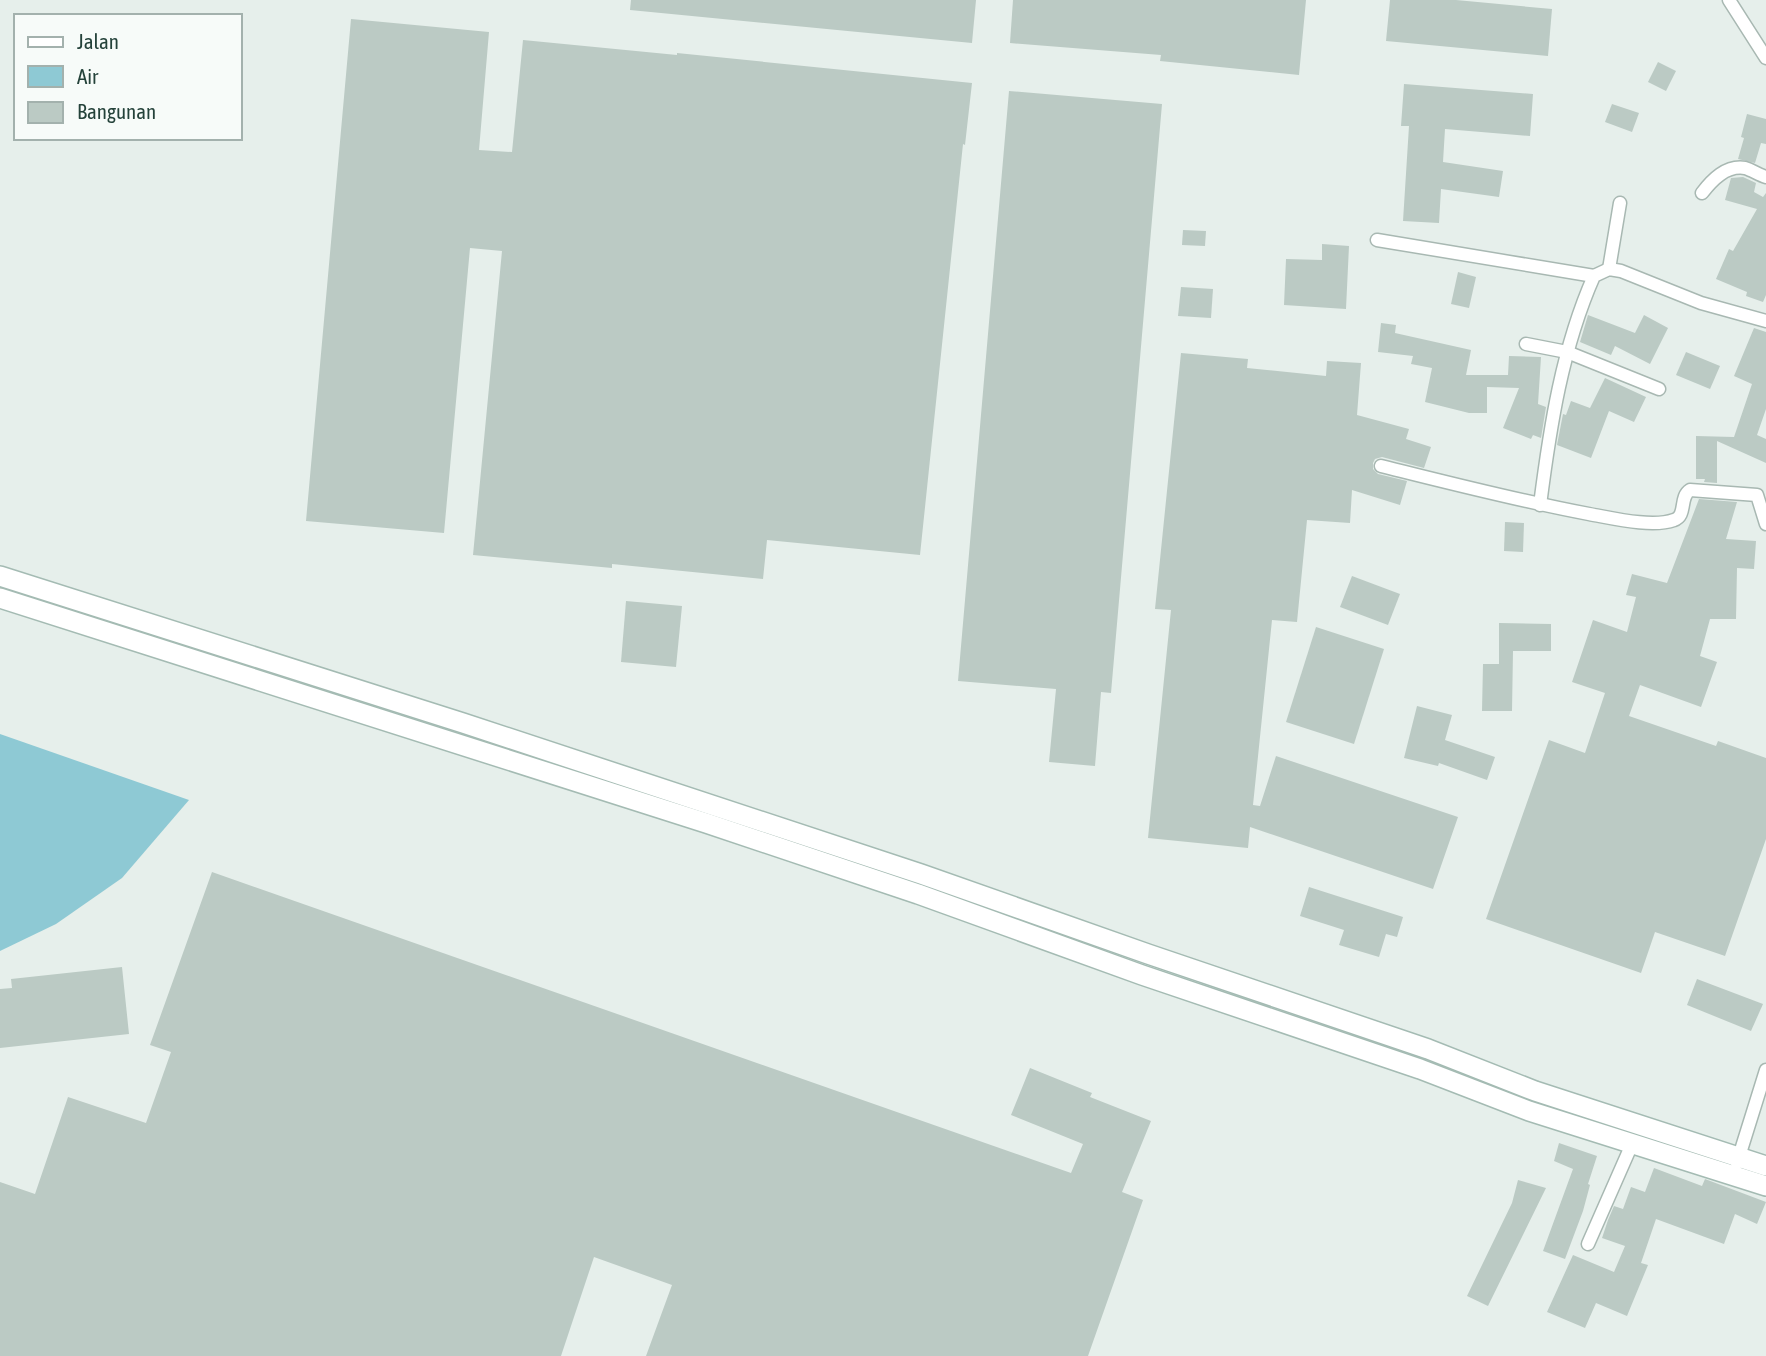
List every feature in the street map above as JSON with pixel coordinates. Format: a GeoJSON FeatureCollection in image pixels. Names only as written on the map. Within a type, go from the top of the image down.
{"type":"FeatureCollection","features":[{"type":"Feature","properties":{"kind":"street"},"geometry":{"type":"LineString","coordinates":[[1729,0],[1766,58]]}},
{"type":"Feature","properties":{"kind":"street"},"geometry":{"type":"LineString","coordinates":[[1702,193],[1711,181],[1729,169],[1748,169],[1766,177]]}},
{"type":"Feature","properties":{"kind":"street"},"geometry":{"type":"LineString","coordinates":[[1609,269],[1620,203]]}},
{"type":"Feature","properties":{"kind":"street"},"geometry":{"type":"LineString","coordinates":[[1377,240],[1594,276],[1609,269],[1621,271],[1700,303],[1766,321]]}},
{"type":"Feature","properties":{"kind":"street"},"geometry":{"type":"LineString","coordinates":[[1540,505],[1546,458],[1572,330],[1594,276]]}},
{"type":"Feature","properties":{"kind":"street"},"geometry":{"type":"LineString","coordinates":[[1526,344],[1567,352],[1659,389]]}},
{"type":"Feature","properties":{"kind":"street"},"geometry":{"type":"LineString","coordinates":[[1381,466],[1540,505],[1613,519],[1647,522],[1676,520],[1680,516],[1684,496],[1690,490],[1761,494],[1766,524]]}},
{"type":"Feature","properties":{"kind":"street"},"geometry":{"type":"LineString","coordinates":[[0,576],[463,723],[908,869],[1173,963],[1428,1049],[1736,1166],[1766,1186]]}},
{"type":"Feature","properties":{"kind":"street"},"geometry":{"type":"LineString","coordinates":[[0,597],[706,823],[918,894],[1142,975],[1420,1069],[1529,1111],[1632,1143],[1736,1166],[1766,1166]]}},
{"type":"Feature","properties":{"kind":"street"},"geometry":{"type":"LineString","coordinates":[[1736,1166],[1766,1069]]}},
{"type":"Feature","properties":{"kind":"street"},"geometry":{"type":"LineString","coordinates":[[1587,1244],[1632,1143]]}},
{"type":"Feature","properties":{"kind":"water"},"geometry":{"type":"Polygon","coordinates":[[[0,734],[189,800],[122,878],[56,924],[0,951],[0,734]]]}},
{"type":"Feature","properties":{"kind":"building"},"geometry":{"type":"Polygon","coordinates":[[[631,0],[976,0],[972,43],[630,10],[631,0]]]}},
{"type":"Feature","properties":{"kind":"building"},"geometry":{"type":"Polygon","coordinates":[[[1013,0],[1306,0],[1299,75],[1160,61],[1161,55],[1010,43],[1013,0]]]}},
{"type":"Feature","properties":{"kind":"building"},"geometry":{"type":"Polygon","coordinates":[[[1390,0],[1456,0],[1552,9],[1548,56],[1386,41],[1390,0]]]}},
{"type":"Feature","properties":{"kind":"building"},"geometry":{"type":"Polygon","coordinates":[[[351,19],[489,32],[479,150],[512,152],[523,40],[972,83],[965,145],[963,144],[920,555],[767,540],[763,579],[612,564],[612,568],[473,555],[502,251],[470,248],[444,533],[306,521],[351,19]]]}},
{"type":"Feature","properties":{"kind":"building"},"geometry":{"type":"Polygon","coordinates":[[[1658,62],[1676,71],[1666,91],[1648,82],[1658,62]]]}},
{"type":"Feature","properties":{"kind":"building"},"geometry":{"type":"Polygon","coordinates":[[[1404,84],[1533,94],[1530,136],[1445,129],[1443,162],[1503,171],[1499,197],[1441,189],[1439,223],[1403,221],[1409,126],[1401,126],[1404,84]]]}},
{"type":"Feature","properties":{"kind":"building"},"geometry":{"type":"Polygon","coordinates":[[[1009,91],[1162,104],[1111,693],[1101,692],[1095,766],[1049,762],[1056,689],[958,681],[1009,91]]]}},
{"type":"Feature","properties":{"kind":"building"},"geometry":{"type":"Polygon","coordinates":[[[1612,104],[1639,113],[1632,132],[1605,122],[1612,104]]]}},
{"type":"Feature","properties":{"kind":"building"},"geometry":{"type":"Polygon","coordinates":[[[1747,114],[1766,119],[1766,144],[1761,143],[1755,163],[1738,159],[1747,114]]]}},
{"type":"Feature","properties":{"kind":"building"},"geometry":{"type":"Polygon","coordinates":[[[1743,177],[1756,183],[1754,192],[1763,197],[1766,193],[1766,295],[1763,302],[1716,279],[1729,249],[1733,251],[1757,209],[1725,200],[1731,178],[1743,177]]]}},
{"type":"Feature","properties":{"kind":"building"},"geometry":{"type":"Polygon","coordinates":[[[1183,230],[1206,231],[1205,246],[1182,245],[1183,230]]]}},
{"type":"Feature","properties":{"kind":"building"},"geometry":{"type":"Polygon","coordinates":[[[1322,244],[1349,246],[1346,309],[1284,305],[1286,259],[1322,260],[1322,244]]]}},
{"type":"Feature","properties":{"kind":"building"},"geometry":{"type":"Polygon","coordinates":[[[1458,272],[1476,277],[1469,308],[1451,304],[1458,272]]]}},
{"type":"Feature","properties":{"kind":"building"},"geometry":{"type":"Polygon","coordinates":[[[1181,287],[1213,289],[1211,318],[1178,316],[1181,287]]]}},
{"type":"Feature","properties":{"kind":"building"},"geometry":{"type":"Polygon","coordinates":[[[1588,315],[1635,333],[1644,315],[1668,328],[1650,364],[1615,346],[1611,355],[1580,342],[1588,315]]]}},
{"type":"Feature","properties":{"kind":"building"},"geometry":{"type":"Polygon","coordinates":[[[1381,323],[1396,325],[1395,333],[1471,350],[1466,375],[1508,375],[1509,356],[1541,357],[1538,404],[1546,407],[1541,438],[1533,435],[1531,439],[1503,428],[1519,388],[1487,387],[1487,413],[1469,413],[1425,402],[1432,368],[1411,364],[1413,356],[1378,352],[1381,323]]]}},
{"type":"Feature","properties":{"kind":"building"},"geometry":{"type":"Polygon","coordinates":[[[1754,328],[1766,332],[1766,409],[1757,435],[1766,439],[1766,463],[1717,441],[1717,483],[1704,482],[1705,479],[1696,479],[1696,436],[1734,437],[1752,384],[1734,376],[1754,328]]]}},
{"type":"Feature","properties":{"kind":"building"},"geometry":{"type":"Polygon","coordinates":[[[1686,352],[1720,366],[1710,389],[1676,375],[1686,352]]]}},
{"type":"Feature","properties":{"kind":"building"},"geometry":{"type":"Polygon","coordinates":[[[1181,353],[1248,359],[1247,368],[1326,376],[1327,361],[1361,363],[1357,415],[1409,429],[1406,439],[1431,447],[1424,468],[1382,457],[1375,459],[1373,469],[1378,474],[1407,481],[1400,505],[1352,490],[1350,523],[1307,520],[1297,622],[1272,620],[1253,805],[1260,806],[1276,756],[1458,817],[1433,889],[1250,827],[1248,848],[1148,838],[1171,610],[1155,609],[1181,353]]]}},
{"type":"Feature","properties":{"kind":"building"},"geometry":{"type":"Polygon","coordinates":[[[1605,378],[1646,397],[1634,422],[1609,411],[1591,458],[1557,445],[1563,414],[1566,415],[1571,401],[1590,408],[1605,378]]]}},
{"type":"Feature","properties":{"kind":"building"},"geometry":{"type":"Polygon","coordinates":[[[1699,499],[1737,502],[1726,539],[1756,541],[1754,569],[1737,568],[1736,619],[1710,619],[1700,656],[1717,662],[1701,707],[1640,685],[1629,716],[1716,746],[1718,741],[1766,758],[1766,839],[1725,956],[1655,932],[1641,973],[1486,919],[1549,740],[1585,753],[1605,693],[1572,682],[1593,620],[1627,632],[1636,597],[1626,595],[1632,574],[1667,583],[1699,499]]]}},
{"type":"Feature","properties":{"kind":"building"},"geometry":{"type":"Polygon","coordinates":[[[1505,522],[1524,523],[1523,552],[1504,551],[1505,522]]]}},
{"type":"Feature","properties":{"kind":"building"},"geometry":{"type":"Polygon","coordinates":[[[1352,576],[1400,594],[1388,625],[1340,607],[1352,576]]]}},
{"type":"Feature","properties":{"kind":"building"},"geometry":{"type":"Polygon","coordinates":[[[626,601],[682,606],[676,667],[621,662],[626,601]]]}},
{"type":"Feature","properties":{"kind":"building"},"geometry":{"type":"Polygon","coordinates":[[[1499,623],[1551,624],[1551,651],[1513,651],[1512,711],[1482,711],[1483,664],[1499,664],[1499,623]]]}},
{"type":"Feature","properties":{"kind":"building"},"geometry":{"type":"Polygon","coordinates":[[[1316,627],[1384,649],[1354,744],[1286,722],[1316,627]]]}},
{"type":"Feature","properties":{"kind":"building"},"geometry":{"type":"Polygon","coordinates":[[[1417,706],[1452,715],[1445,740],[1495,757],[1487,780],[1439,763],[1438,766],[1404,758],[1417,706]]]}},
{"type":"Feature","properties":{"kind":"building"},"geometry":{"type":"Polygon","coordinates":[[[212,872],[1071,1173],[1083,1144],[1011,1115],[1030,1068],[1092,1093],[1090,1097],[1151,1121],[1122,1192],[1143,1200],[1088,1356],[646,1356],[672,1285],[594,1257],[561,1356],[0,1356],[0,1182],[35,1194],[68,1097],[146,1123],[171,1052],[150,1045],[212,872]]]}},
{"type":"Feature","properties":{"kind":"building"},"geometry":{"type":"Polygon","coordinates":[[[1309,887],[1403,917],[1397,937],[1386,934],[1379,957],[1339,945],[1344,930],[1300,916],[1309,887]]]}},
{"type":"Feature","properties":{"kind":"building"},"geometry":{"type":"Polygon","coordinates":[[[122,967],[129,1034],[0,1048],[0,989],[12,988],[11,979],[122,967]]]}},
{"type":"Feature","properties":{"kind":"building"},"geometry":{"type":"Polygon","coordinates":[[[1697,979],[1763,1004],[1751,1031],[1687,1005],[1697,979]]]}},
{"type":"Feature","properties":{"kind":"building"},"geometry":{"type":"Polygon","coordinates":[[[1559,1143],[1597,1156],[1583,1211],[1565,1259],[1543,1251],[1573,1169],[1554,1161],[1559,1143]]]}},
{"type":"Feature","properties":{"kind":"building"},"geometry":{"type":"Polygon","coordinates":[[[1654,1168],[1702,1186],[1705,1179],[1766,1202],[1757,1224],[1735,1214],[1724,1244],[1656,1219],[1641,1263],[1648,1265],[1627,1316],[1596,1303],[1585,1328],[1547,1312],[1573,1255],[1614,1272],[1625,1246],[1602,1238],[1608,1220],[1614,1206],[1623,1209],[1631,1187],[1645,1192],[1654,1168]]]}},
{"type":"Feature","properties":{"kind":"building"},"geometry":{"type":"Polygon","coordinates":[[[1518,1180],[1546,1188],[1488,1306],[1467,1296],[1512,1203],[1518,1180]]]}}]}
